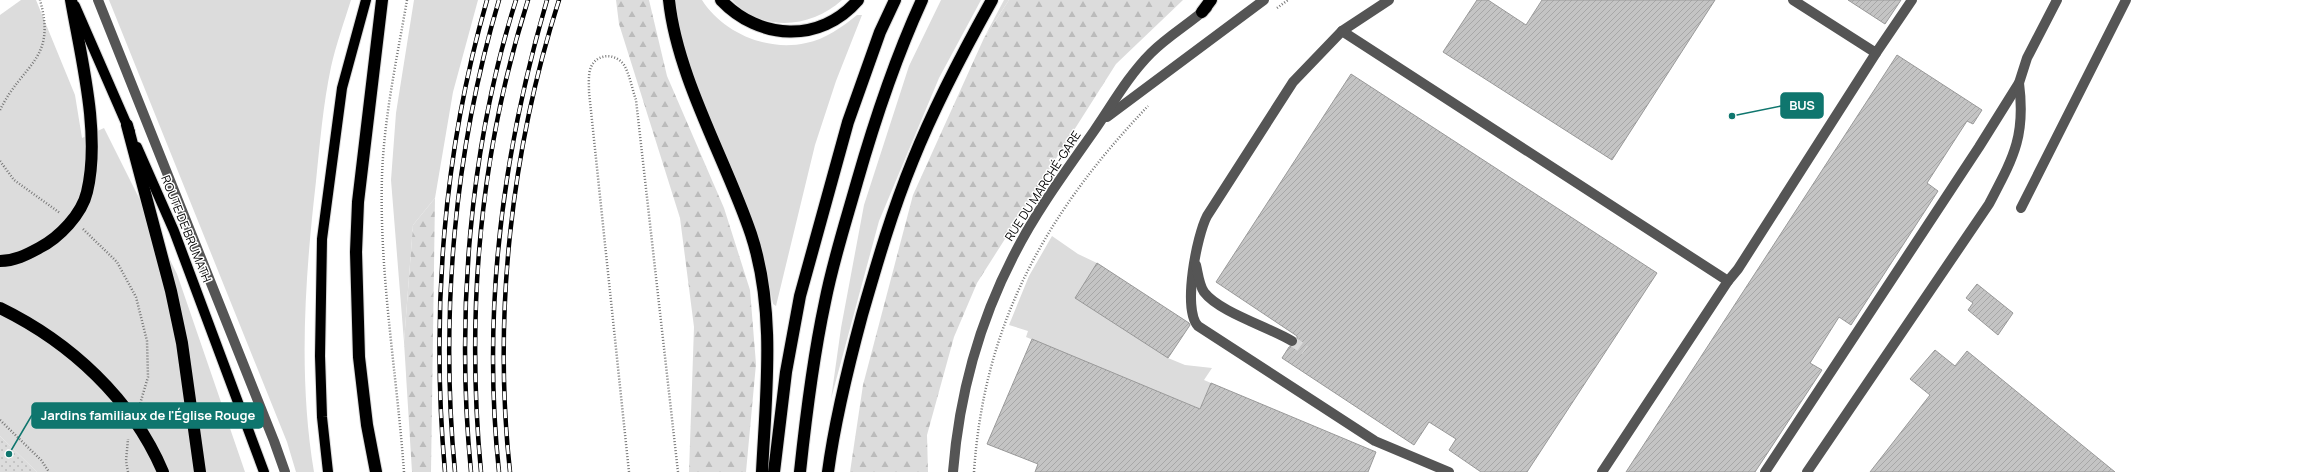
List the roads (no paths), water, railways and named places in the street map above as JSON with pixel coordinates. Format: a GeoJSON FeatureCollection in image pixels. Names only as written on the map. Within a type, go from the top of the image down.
{"type":"FeatureCollection","features":[{"type":"Feature","properties":{"kind":"highway"},"geometry":{"type":"LineString","coordinates":[[0,261],[13,261],[50,242],[72,222],[87,193],[92,158],[91,124],[72,0]]}},
{"type":"Feature","properties":{"kind":"highway"},"geometry":{"type":"LineString","coordinates":[[376,472],[367,425],[359,357],[356,252],[358,202],[382,0]]}},
{"type":"Feature","properties":{"kind":"highway"},"geometry":{"type":"LineString","coordinates":[[669,0],[676,39],[686,70],[751,236],[763,284],[767,336],[762,472]]}},
{"type":"Feature","properties":{"kind":"highway"},"geometry":{"type":"LineString","coordinates":[[721,0],[741,18],[761,28],[799,32],[817,27],[835,19],[850,9],[858,0]]}},
{"type":"Feature","properties":{"kind":"highway"},"geometry":{"type":"LineString","coordinates":[[774,472],[786,372],[802,289],[848,122],[880,32],[894,0]]}},
{"type":"Feature","properties":{"kind":"highway"},"geometry":{"type":"LineString","coordinates":[[800,472],[814,358],[825,301],[873,127],[903,42],[922,0]]}},
{"type":"Feature","properties":{"kind":"highway"},"geometry":{"type":"LineString","coordinates":[[828,472],[833,437],[849,366],[881,248],[913,160],[949,81],[992,0]]}},
{"type":"Feature","properties":{"kind":"highway"},"geometry":{"type":"LineString","coordinates":[[1202,12],[1211,0]]}},
{"type":"Feature","properties":{"kind":"highway"},"geometry":{"type":"LineString","coordinates":[[127,125],[171,291],[182,343],[200,472]]}},
{"type":"Feature","properties":{"kind":"highway"},"geometry":{"type":"LineString","coordinates":[[0,308],[28,322],[66,348],[95,374],[126,409],[163,472]]}},
{"type":"Feature","properties":{"kind":"main road","name":"ROUTE DE BRUMATH"},"geometry":{"type":"LineString","coordinates":[[72,0],[174,231],[264,472]]}},
{"type":"Feature","properties":{"kind":"main road"},"geometry":{"type":"LineString","coordinates":[[328,472],[322,417],[320,363],[322,240],[342,88],[366,0]]}},
{"type":"Feature","properties":{"kind":"street"},"geometry":{"type":"LineString","coordinates":[[98,0],[285,472]]}},
{"type":"Feature","properties":{"kind":"street","name":"RUE DU MARCHÉ-GARE"},"geometry":{"type":"LineString","coordinates":[[953,472],[963,398],[985,321],[998,289],[1039,211],[1125,84],[1151,53],[1216,0]]}},
{"type":"Feature","properties":{"kind":"street"},"geometry":{"type":"LineString","coordinates":[[1100,122],[1264,0]]}},
{"type":"Feature","properties":{"kind":"street"},"geometry":{"type":"LineString","coordinates":[[1389,0],[1342,31],[1293,82],[1206,216],[1198,238],[1191,286],[1192,315],[1198,326],[1375,441],[1449,472]]}},
{"type":"Feature","properties":{"kind":"street"},"geometry":{"type":"LineString","coordinates":[[1793,0],[1876,53]]}},
{"type":"Feature","properties":{"kind":"street"},"geometry":{"type":"LineString","coordinates":[[1602,472],[1728,281],[1738,269],[1876,53],[1912,0]]}},
{"type":"Feature","properties":{"kind":"street"},"geometry":{"type":"LineString","coordinates":[[1765,472],[1979,147],[2019,83],[2027,58],[2058,0]]}},
{"type":"Feature","properties":{"kind":"street"},"geometry":{"type":"LineString","coordinates":[[2021,208],[2126,0]]}},
{"type":"Feature","properties":{"kind":"street"},"geometry":{"type":"LineString","coordinates":[[1342,31],[1728,281]]}},
{"type":"Feature","properties":{"kind":"street"},"geometry":{"type":"LineString","coordinates":[[1807,472],[1989,204],[2012,160],[2020,130],[2022,108],[2019,83]]}},
{"type":"Feature","properties":{"kind":"street"},"geometry":{"type":"LineString","coordinates":[[1195,263],[1202,289],[1209,297],[1224,307],[1292,341]]}},
{"type":"Feature","properties":{"kind":"tunnel"},"geometry":{"type":"LineString","coordinates":[[1292,341],[1305,350]]}},
{"type":"Feature","properties":{"kind":"railway"},"geometry":{"type":"LineString","coordinates":[[445,472],[439,353],[444,234],[460,116],[472,57],[487,0]]}},
{"type":"Feature","properties":{"kind":"railway"},"geometry":{"type":"LineString","coordinates":[[455,472],[449,354],[450,294],[454,234],[461,175],[471,116],[484,57],[499,0]]}},
{"type":"Feature","properties":{"kind":"railway"},"geometry":{"type":"LineString","coordinates":[[471,472],[465,354],[466,294],[470,234],[477,174],[487,115],[500,56],[516,0]]}},
{"type":"Feature","properties":{"kind":"railway"},"geometry":{"type":"LineString","coordinates":[[481,472],[475,353],[481,233],[488,174],[498,116],[512,57],[528,0]]}},
{"type":"Feature","properties":{"kind":"railway"},"geometry":{"type":"LineString","coordinates":[[499,472],[494,412],[493,352],[495,293],[500,234],[518,116],[531,58],[547,0]]}},
{"type":"Feature","properties":{"kind":"railway"},"geometry":{"type":"LineString","coordinates":[[510,472],[505,413],[504,353],[505,293],[510,233],[518,174],[529,115],[542,57],[559,0]]}},
{"type":"Feature","properties":{"kind":"place","name":"BUS"},"geometry":{"type":"Point","coordinates":[1732,116]}},
{"type":"Feature","properties":{"kind":"place","name":"Jardins familiaux de l'Église Rouge"},"geometry":{"type":"Point","coordinates":[9,454]}}]}
